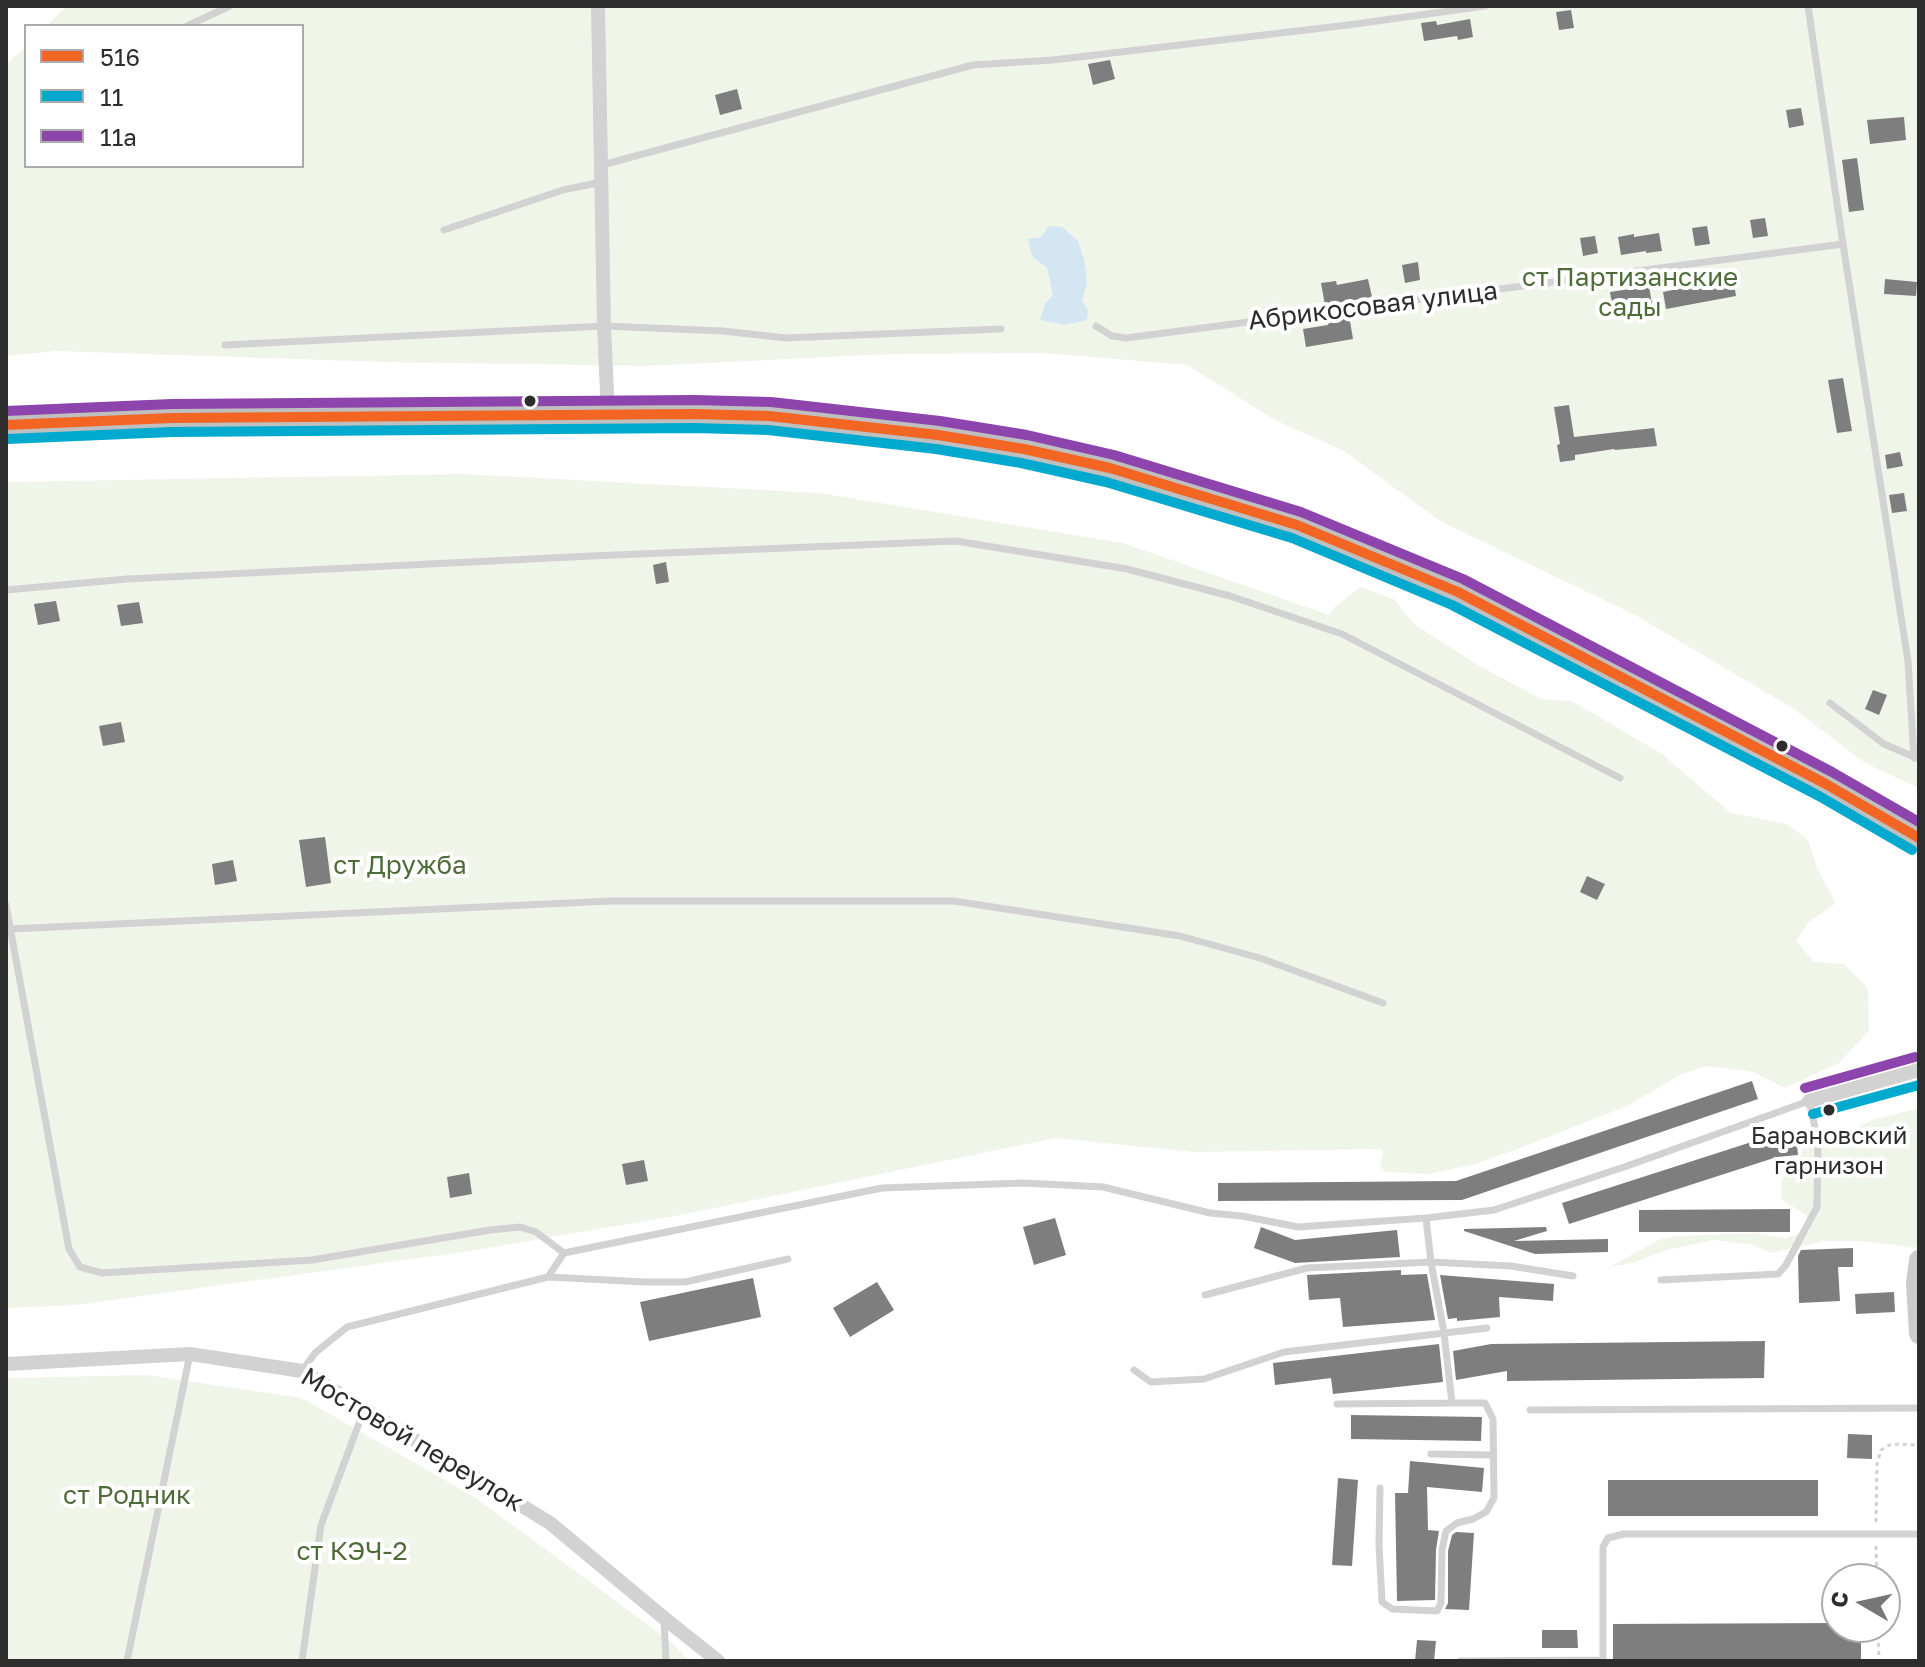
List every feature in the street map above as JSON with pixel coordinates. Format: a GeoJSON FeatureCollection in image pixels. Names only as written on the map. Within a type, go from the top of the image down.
{"type":"FeatureCollection","features":[{"type":"Feature","properties":{"kind":"highway"},"geometry":{"type":"LineString","coordinates":[[6,425],[172,418],[694,414],[769,416],[952,437],[1024,449],[1110,468],[1297,525],[1458,592],[1826,784],[1919,838]]}},
{"type":"Feature","properties":{"kind":"street"},"geometry":{"type":"LineString","coordinates":[[598,6],[608,415]]}},
{"type":"Feature","properties":{"kind":"street"},"geometry":{"type":"LineString","coordinates":[[1809,1101],[1919,1070]]}},
{"type":"Feature","properties":{"kind":"street"},"geometry":{"type":"LineString","coordinates":[[1919,1260],[1916,1283],[1919,1334]]}},
{"type":"Feature","properties":{"kind":"street","name":"Мостовой переулок"},"geometry":{"type":"LineString","coordinates":[[6,1364],[190,1354],[302,1371],[550,1523],[718,1661]]}},
{"type":"Feature","properties":{"kind":"lane"},"geometry":{"type":"LineString","coordinates":[[191,24],[230,6]]}},
{"type":"Feature","properties":{"kind":"lane"},"geometry":{"type":"LineString","coordinates":[[602,165],[973,65],[1053,60],[1485,6]]}},
{"type":"Feature","properties":{"kind":"lane"},"geometry":{"type":"LineString","coordinates":[[1808,6],[1908,661],[1916,758],[1884,744],[1830,703]]}},
{"type":"Feature","properties":{"kind":"lane"},"geometry":{"type":"LineString","coordinates":[[444,230],[563,190],[602,182]]}},
{"type":"Feature","properties":{"kind":"lane","name":"Абрикосовая улица"},"geometry":{"type":"LineString","coordinates":[[1096,326],[1112,336],[1126,338],[1843,244]]}},
{"type":"Feature","properties":{"kind":"lane"},"geometry":{"type":"LineString","coordinates":[[225,345],[604,326],[723,331],[786,338],[1001,329]]}},
{"type":"Feature","properties":{"kind":"lane"},"geometry":{"type":"LineString","coordinates":[[6,590],[204,575],[956,541],[1127,569],[1230,596],[1342,634],[1620,778]]}},
{"type":"Feature","properties":{"kind":"lane"},"geometry":{"type":"LineString","coordinates":[[10,929],[611,901],[954,901],[1180,936],[1260,958],[1383,1003]]}},
{"type":"Feature","properties":{"kind":"lane"},"geometry":{"type":"LineString","coordinates":[[6,905],[69,1249],[80,1267],[102,1273],[312,1260],[520,1227],[536,1232],[564,1253]]}},
{"type":"Feature","properties":{"kind":"lane"},"geometry":{"type":"LineString","coordinates":[[548,1277],[564,1253],[882,1188],[1023,1183],[1103,1187],[1210,1213],[1298,1227],[1494,1210],[1809,1101],[1818,1140],[1817,1207],[1786,1265],[1778,1274],[1661,1280]]}},
{"type":"Feature","properties":{"kind":"lane"},"geometry":{"type":"LineString","coordinates":[[1426,1218],[1452,1403]]}},
{"type":"Feature","properties":{"kind":"lane"},"geometry":{"type":"LineString","coordinates":[[302,1371],[315,1353],[347,1327],[548,1277],[685,1282],[788,1259]]}},
{"type":"Feature","properties":{"kind":"lane"},"geometry":{"type":"LineString","coordinates":[[1205,1295],[1307,1268],[1431,1262],[1511,1266],[1573,1276]]}},
{"type":"Feature","properties":{"kind":"lane"},"geometry":{"type":"LineString","coordinates":[[1134,1370],[1151,1382],[1204,1379],[1284,1352],[1487,1328]]}},
{"type":"Feature","properties":{"kind":"lane"},"geometry":{"type":"LineString","coordinates":[[127,1661],[190,1354]]}},
{"type":"Feature","properties":{"kind":"lane"},"geometry":{"type":"LineString","coordinates":[[1337,1404],[1485,1403],[1493,1419],[1494,1498],[1486,1512],[1457,1523],[1446,1531],[1442,1550],[1441,1603],[1437,1611],[1392,1609],[1382,1602],[1380,1488]]}},
{"type":"Feature","properties":{"kind":"lane"},"geometry":{"type":"LineString","coordinates":[[302,1661],[321,1525],[365,1408]]}},
{"type":"Feature","properties":{"kind":"lane"},"geometry":{"type":"LineString","coordinates":[[1530,1410],[1919,1408]]}},
{"type":"Feature","properties":{"kind":"lane"},"geometry":{"type":"LineString","coordinates":[[1431,1454],[1493,1455]]}},
{"type":"Feature","properties":{"kind":"lane"},"geometry":{"type":"LineString","coordinates":[[1460,1661],[1603,1660],[1603,1547],[1608,1538],[1624,1534],[1919,1534]]}},
{"type":"Feature","properties":{"kind":"lane"},"geometry":{"type":"LineString","coordinates":[[664,1618],[666,1661]]}},
{"type":"Feature","properties":{"kind":"path"},"geometry":{"type":"LineString","coordinates":[[1877,1563],[1877,1464],[1881,1450],[1891,1444],[1919,1445]]}},
{"type":"Feature","properties":{"kind":"green space","name":"ст Партизанские сады"},"geometry":{"type":"Polygon","coordinates":[[[67,6],[1919,6],[1919,788],[1865,763],[1794,709],[1637,616],[1440,521],[1344,451],[1275,420],[1187,365],[1044,353],[891,354],[646,366],[386,362],[57,351],[6,356],[6,65],[24,48],[24,168],[304,168],[304,24],[48,24],[67,6]]]}},
{"type":"Feature","properties":{"kind":"green space","name":"ст Дружба"},"geometry":{"type":"Polygon","coordinates":[[[463,474],[820,493],[1123,543],[1329,615],[1360,587],[1394,599],[1414,624],[1478,665],[1541,699],[1572,701],[1662,754],[1731,813],[1787,824],[1808,840],[1817,868],[1836,903],[1809,922],[1796,941],[1814,962],[1844,964],[1868,988],[1869,1031],[1839,1063],[1785,1088],[1753,1072],[1705,1066],[1680,1075],[1627,1106],[1526,1146],[1472,1165],[1429,1174],[1386,1172],[1380,1167],[1382,1149],[1194,1152],[1056,1138],[686,1214],[471,1251],[76,1305],[6,1308],[6,482],[463,474]]]}},
{"type":"Feature","properties":{"kind":"green space"},"geometry":{"type":"Polygon","coordinates":[[[1919,1108],[1919,1248],[1859,1241],[1825,1241],[1771,1253],[1753,1245],[1714,1240],[1609,1267],[1661,1239],[1755,1233],[1785,1238],[1810,1231],[1806,1215],[1781,1199],[1781,1183],[1788,1164],[1799,1163],[1803,1147],[1872,1120],[1919,1108]]]}},
{"type":"Feature","properties":{"kind":"green space"},"geometry":{"type":"Polygon","coordinates":[[[147,1375],[302,1398],[476,1498],[670,1641],[689,1661],[6,1661],[6,1378],[147,1375]]]}},
{"type":"Feature","properties":{"kind":"water"},"geometry":{"type":"Polygon","coordinates":[[[1048,226],[1062,227],[1078,241],[1087,283],[1082,300],[1088,311],[1087,320],[1065,325],[1040,320],[1045,304],[1053,295],[1047,268],[1032,256],[1028,239],[1042,237],[1048,226]]]}},
{"type":"Feature","properties":{"kind":"building"},"geometry":{"type":"Polygon","coordinates":[[[1571,10],[1574,28],[1559,30],[1556,12],[1571,10]]]}},
{"type":"Feature","properties":{"kind":"building"},"geometry":{"type":"Polygon","coordinates":[[[1470,19],[1473,37],[1424,41],[1421,23],[1436,21],[1437,25],[1470,19]]]}},
{"type":"Feature","properties":{"kind":"building"},"geometry":{"type":"Polygon","coordinates":[[[1110,60],[1115,79],[1093,85],[1088,64],[1110,60]]]}},
{"type":"Feature","properties":{"kind":"building"},"geometry":{"type":"Polygon","coordinates":[[[737,89],[742,109],[720,115],[715,95],[737,89]]]}},
{"type":"Feature","properties":{"kind":"building"},"geometry":{"type":"Polygon","coordinates":[[[1801,108],[1804,125],[1789,128],[1786,110],[1801,108]]]}},
{"type":"Feature","properties":{"kind":"building"},"geometry":{"type":"Polygon","coordinates":[[[1904,117],[1906,140],[1870,144],[1867,120],[1904,117]]]}},
{"type":"Feature","properties":{"kind":"building"},"geometry":{"type":"Polygon","coordinates":[[[1857,158],[1864,210],[1849,212],[1842,160],[1857,158]]]}},
{"type":"Feature","properties":{"kind":"building"},"geometry":{"type":"Polygon","coordinates":[[[1765,218],[1768,236],[1753,238],[1750,220],[1765,218]]]}},
{"type":"Feature","properties":{"kind":"building"},"geometry":{"type":"Polygon","coordinates":[[[1707,226],[1710,244],[1695,246],[1692,228],[1707,226]]]}},
{"type":"Feature","properties":{"kind":"building"},"geometry":{"type":"Polygon","coordinates":[[[1659,233],[1662,251],[1621,255],[1618,237],[1659,233]]]}},
{"type":"Feature","properties":{"kind":"building"},"geometry":{"type":"Polygon","coordinates":[[[1595,236],[1598,253],[1583,256],[1580,238],[1595,236]]]}},
{"type":"Feature","properties":{"kind":"building"},"geometry":{"type":"Polygon","coordinates":[[[1418,262],[1420,280],[1405,283],[1402,265],[1418,262]]]}},
{"type":"Feature","properties":{"kind":"building"},"geometry":{"type":"Polygon","coordinates":[[[1733,278],[1736,296],[1666,309],[1663,292],[1733,278]]]}},
{"type":"Feature","properties":{"kind":"building"},"geometry":{"type":"Polygon","coordinates":[[[1368,279],[1372,297],[1325,305],[1321,283],[1336,281],[1337,285],[1368,279]]]}},
{"type":"Feature","properties":{"kind":"building"},"geometry":{"type":"Polygon","coordinates":[[[1885,279],[1917,282],[1916,296],[1884,294],[1885,279]]]}},
{"type":"Feature","properties":{"kind":"building"},"geometry":{"type":"Polygon","coordinates":[[[1649,286],[1652,304],[1613,309],[1610,292],[1649,286]]]}},
{"type":"Feature","properties":{"kind":"building"},"geometry":{"type":"Polygon","coordinates":[[[1349,315],[1353,339],[1306,347],[1303,329],[1328,325],[1327,318],[1349,315]]]}},
{"type":"Feature","properties":{"kind":"building"},"geometry":{"type":"Polygon","coordinates":[[[1843,378],[1852,431],[1837,433],[1828,380],[1843,378]]]}},
{"type":"Feature","properties":{"kind":"building"},"geometry":{"type":"Polygon","coordinates":[[[1569,405],[1574,437],[1654,428],[1657,446],[1575,455],[1575,460],[1560,462],[1554,407],[1569,405]]]}},
{"type":"Feature","properties":{"kind":"building"},"geometry":{"type":"Polygon","coordinates":[[[1900,452],[1903,466],[1887,469],[1885,455],[1900,452]]]}},
{"type":"Feature","properties":{"kind":"building"},"geometry":{"type":"Polygon","coordinates":[[[1904,493],[1907,511],[1892,513],[1889,495],[1904,493]]]}},
{"type":"Feature","properties":{"kind":"building"},"geometry":{"type":"Polygon","coordinates":[[[666,562],[669,582],[656,584],[653,565],[666,562]]]}},
{"type":"Feature","properties":{"kind":"building"},"geometry":{"type":"Polygon","coordinates":[[[56,601],[60,621],[38,625],[34,604],[56,601]]]}},
{"type":"Feature","properties":{"kind":"building"},"geometry":{"type":"Polygon","coordinates":[[[139,602],[143,623],[121,626],[117,605],[139,602]]]}},
{"type":"Feature","properties":{"kind":"building"},"geometry":{"type":"Polygon","coordinates":[[[1873,690],[1887,695],[1879,715],[1865,709],[1873,690]]]}},
{"type":"Feature","properties":{"kind":"building"},"geometry":{"type":"Polygon","coordinates":[[[121,722],[125,742],[103,746],[99,726],[121,722]]]}},
{"type":"Feature","properties":{"kind":"building"},"geometry":{"type":"Polygon","coordinates":[[[325,837],[331,883],[306,887],[299,840],[325,837]]]}},
{"type":"Feature","properties":{"kind":"building"},"geometry":{"type":"Polygon","coordinates":[[[233,860],[237,881],[215,885],[212,864],[233,860]]]}},
{"type":"Feature","properties":{"kind":"building"},"geometry":{"type":"Polygon","coordinates":[[[1587,876],[1605,884],[1597,900],[1580,892],[1587,876]]]}},
{"type":"Feature","properties":{"kind":"building"},"geometry":{"type":"Polygon","coordinates":[[[1752,1081],[1758,1099],[1462,1200],[1218,1201],[1218,1183],[1456,1181],[1752,1081]]]}},
{"type":"Feature","properties":{"kind":"building"},"geometry":{"type":"Polygon","coordinates":[[[1796,1135],[1798,1155],[1777,1157],[1569,1224],[1562,1203],[1764,1138],[1796,1135]]]}},
{"type":"Feature","properties":{"kind":"building"},"geometry":{"type":"Polygon","coordinates":[[[644,1160],[648,1181],[626,1185],[622,1164],[644,1160]]]}},
{"type":"Feature","properties":{"kind":"building"},"geometry":{"type":"Polygon","coordinates":[[[469,1173],[472,1194],[450,1198],[447,1177],[469,1173]]]}},
{"type":"Feature","properties":{"kind":"building"},"geometry":{"type":"Polygon","coordinates":[[[1790,1209],[1790,1232],[1639,1232],[1639,1210],[1790,1209]]]}},
{"type":"Feature","properties":{"kind":"building"},"geometry":{"type":"Polygon","coordinates":[[[1055,1218],[1066,1255],[1034,1265],[1023,1227],[1055,1218]]]}},
{"type":"Feature","properties":{"kind":"building"},"geometry":{"type":"Polygon","coordinates":[[[1261,1227],[1295,1240],[1397,1230],[1400,1257],[1295,1263],[1254,1248],[1261,1227]]]}},
{"type":"Feature","properties":{"kind":"building"},"geometry":{"type":"Polygon","coordinates":[[[1546,1227],[1547,1231],[1514,1241],[1608,1239],[1608,1252],[1535,1254],[1464,1231],[1464,1229],[1546,1227]]]}},
{"type":"Feature","properties":{"kind":"building"},"geometry":{"type":"Polygon","coordinates":[[[1853,1248],[1853,1267],[1838,1267],[1840,1301],[1799,1303],[1798,1256],[1801,1250],[1853,1248]]]}},
{"type":"Feature","properties":{"kind":"building"},"geometry":{"type":"Polygon","coordinates":[[[1401,1270],[1401,1275],[1427,1274],[1435,1320],[1343,1327],[1340,1298],[1309,1300],[1307,1275],[1401,1270]]]}},
{"type":"Feature","properties":{"kind":"building"},"geometry":{"type":"Polygon","coordinates":[[[1440,1275],[1554,1284],[1553,1301],[1499,1297],[1500,1317],[1448,1319],[1440,1275]]]}},
{"type":"Feature","properties":{"kind":"building"},"geometry":{"type":"Polygon","coordinates":[[[753,1278],[761,1317],[649,1341],[640,1302],[753,1278]]]}},
{"type":"Feature","properties":{"kind":"building"},"geometry":{"type":"Polygon","coordinates":[[[877,1282],[894,1310],[850,1337],[833,1308],[877,1282]]]}},
{"type":"Feature","properties":{"kind":"building"},"geometry":{"type":"Polygon","coordinates":[[[1894,1292],[1895,1312],[1856,1314],[1855,1294],[1894,1292]]]}},
{"type":"Feature","properties":{"kind":"building"},"geometry":{"type":"Polygon","coordinates":[[[1765,1341],[1764,1378],[1507,1381],[1507,1371],[1456,1380],[1453,1351],[1491,1344],[1765,1341]]]}},
{"type":"Feature","properties":{"kind":"building"},"geometry":{"type":"Polygon","coordinates":[[[1439,1344],[1443,1382],[1333,1394],[1331,1378],[1275,1385],[1273,1363],[1439,1344]]]}},
{"type":"Feature","properties":{"kind":"building"},"geometry":{"type":"Polygon","coordinates":[[[1351,1415],[1482,1417],[1481,1441],[1351,1439],[1351,1415]]]}},
{"type":"Feature","properties":{"kind":"building"},"geometry":{"type":"Polygon","coordinates":[[[1848,1434],[1872,1435],[1872,1459],[1847,1458],[1848,1434]]]}},
{"type":"Feature","properties":{"kind":"building"},"geometry":{"type":"Polygon","coordinates":[[[1410,1461],[1484,1468],[1482,1492],[1427,1487],[1428,1530],[1439,1531],[1435,1600],[1397,1601],[1395,1493],[1408,1493],[1410,1461]]]}},
{"type":"Feature","properties":{"kind":"building"},"geometry":{"type":"Polygon","coordinates":[[[1338,1478],[1358,1480],[1352,1566],[1332,1565],[1338,1478]]]}},
{"type":"Feature","properties":{"kind":"building"},"geometry":{"type":"Polygon","coordinates":[[[1608,1480],[1818,1480],[1818,1516],[1608,1516],[1608,1480]]]}},
{"type":"Feature","properties":{"kind":"building"},"geometry":{"type":"Polygon","coordinates":[[[1456,1532],[1474,1533],[1469,1610],[1445,1609],[1448,1603],[1448,1551],[1452,1535],[1456,1532]]]}},
{"type":"Feature","properties":{"kind":"building"},"geometry":{"type":"Polygon","coordinates":[[[1821,1623],[1821,1643],[1861,1643],[1861,1660],[1613,1661],[1613,1624],[1821,1623]]]}},
{"type":"Feature","properties":{"kind":"building"},"geometry":{"type":"Polygon","coordinates":[[[1542,1630],[1577,1630],[1578,1648],[1542,1648],[1542,1630]]]}},
{"type":"Feature","properties":{"kind":"building"},"geometry":{"type":"Polygon","coordinates":[[[1417,1640],[1436,1641],[1434,1661],[1415,1661],[1417,1640]]]}},
{"type":"Feature","properties":{"kind":"transit line","name":"11а"},"geometry":{"type":"LineString","coordinates":[[6,411],[172,404],[694,400],[771,402],[940,421],[1027,435],[1114,455],[1301,512],[1463,579],[1832,772],[1919,822]]}},
{"type":"Feature","properties":{"kind":"transit line","name":"516"},"geometry":{"type":"LineString","coordinates":[[6,425],[172,418],[694,414],[769,416],[938,435],[1024,449],[1110,468],[1297,525],[1458,592],[1826,784],[1919,838]]}},
{"type":"Feature","properties":{"kind":"transit line","name":"11"},"geometry":{"type":"LineString","coordinates":[[7,439],[172,432],[694,428],[768,430],[936,449],[1021,463],[1106,482],[1292,538],[1452,605],[1819,796],[1912,850]]}},
{"type":"Feature","properties":{"kind":"transit line","name":"11а"},"geometry":{"type":"LineString","coordinates":[[1805,1088],[1915,1057]]}},
{"type":"Feature","properties":{"kind":"transit line","name":"11"},"geometry":{"type":"LineString","coordinates":[[1813,1114],[1919,1085]]}},
{"type":"Feature","properties":{"kind":"place","name":"Барановский гарнизон"},"geometry":{"type":"Point","coordinates":[1829,1110]}},
{"type":"Feature","properties":{"kind":"park label","name":"ст Родник"},"geometry":{"type":"Point","coordinates":[127,1496]}},
{"type":"Feature","properties":{"kind":"park label","name":"ст КЭЧ-2"},"geometry":{"type":"Point","coordinates":[352,1552]}}]}
